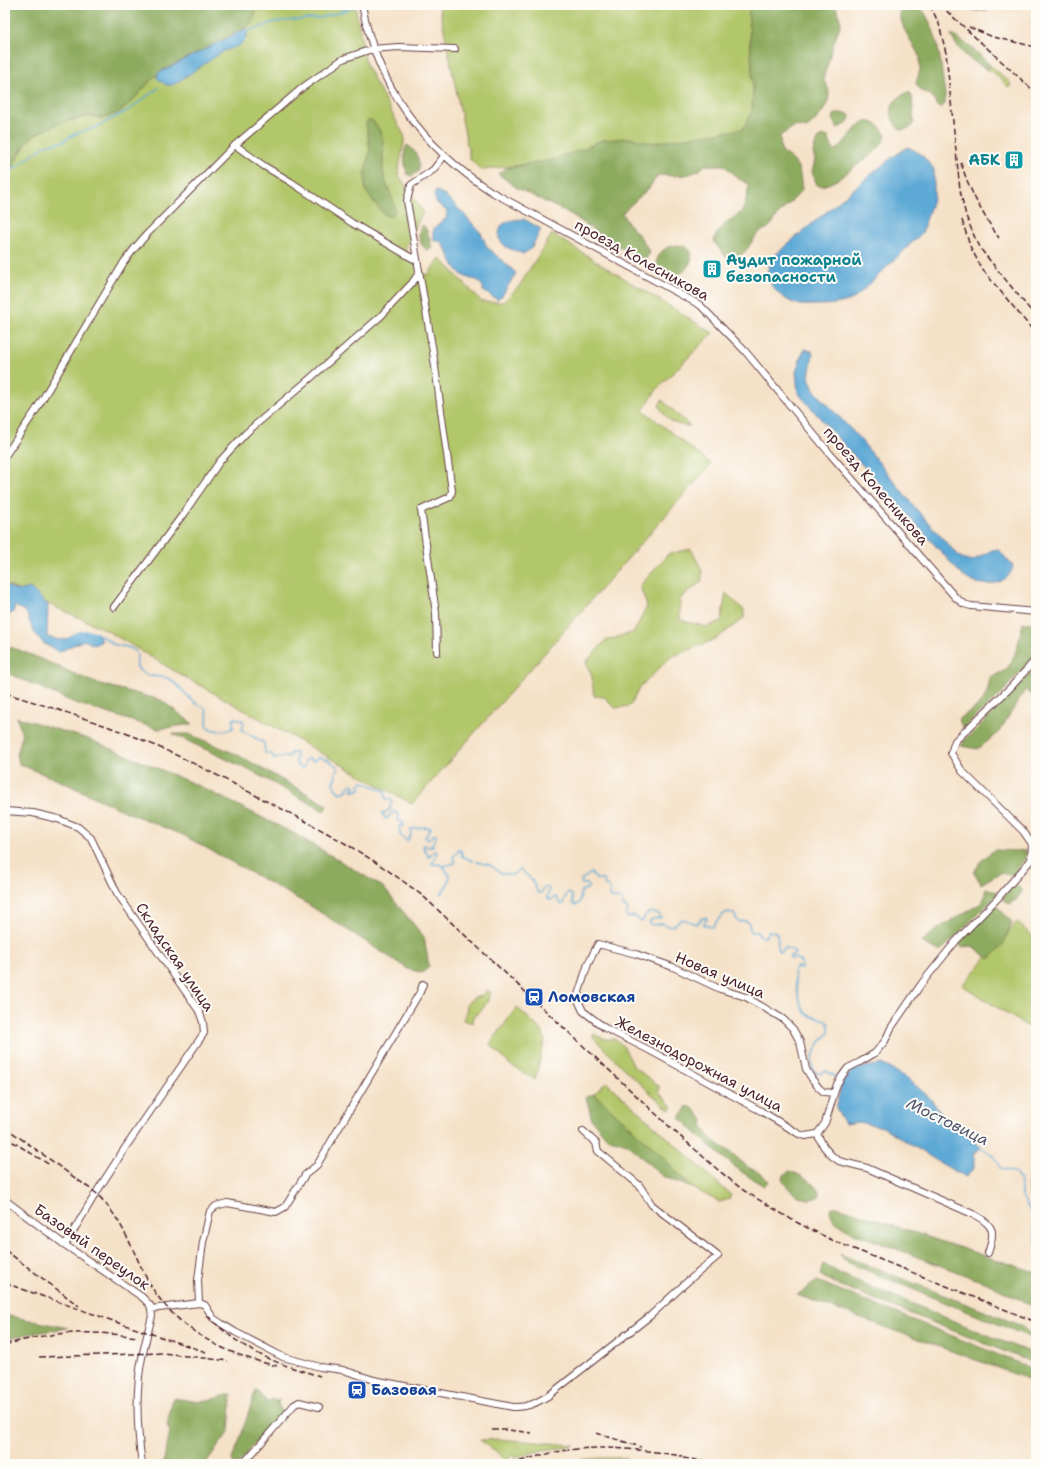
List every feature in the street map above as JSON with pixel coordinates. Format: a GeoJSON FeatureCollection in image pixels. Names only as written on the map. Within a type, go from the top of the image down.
{"type":"FeatureCollection","features":[{"type":"Feature","properties":{"kind":"street","name":"проезд Колесникова"},"geometry":{"type":"LineString","coordinates":[[362,5],[372,49],[383,73],[401,105],[415,125],[444,156],[467,175],[492,192],[700,304],[745,351],[831,455],[956,598],[964,604],[971,606],[1036,612]]}},
{"type":"Feature","properties":{"kind":"street"},"geometry":{"type":"LineString","coordinates":[[5,456],[36,410],[134,249],[235,145],[302,88],[343,59],[372,49],[398,47],[455,49]]}},
{"type":"Feature","properties":{"kind":"street"},"geometry":{"type":"LineString","coordinates":[[235,145],[264,166],[352,223],[417,261]]}},
{"type":"Feature","properties":{"kind":"street"},"geometry":{"type":"LineString","coordinates":[[437,652],[437,618],[421,510],[450,497],[452,491],[433,352],[408,200],[411,185],[433,170],[444,156]]}},
{"type":"Feature","properties":{"kind":"street"},"geometry":{"type":"LineString","coordinates":[[114,607],[184,513],[220,461],[247,432],[286,400],[381,316],[412,283],[419,273]]}},
{"type":"Feature","properties":{"kind":"street"},"geometry":{"type":"LineString","coordinates":[[988,1253],[992,1241],[992,1230],[988,1222],[867,1168],[839,1161],[824,1147],[817,1134],[825,1123],[834,1092],[848,1068],[875,1053],[885,1041],[891,1028],[927,977],[956,941],[997,899],[1031,860],[1032,844],[1023,831],[962,771],[951,753],[955,741],[1011,687],[1036,659]]}},
{"type":"Feature","properties":{"kind":"street","name":"Складская улица"},"geometry":{"type":"LineString","coordinates":[[5,811],[33,813],[58,820],[78,828],[91,838],[117,893],[199,1011],[203,1022],[204,1033],[125,1148],[65,1244]]}},
{"type":"Feature","properties":{"kind":"street","name":"Новая улица"},"geometry":{"type":"LineString","coordinates":[[598,944],[636,954],[673,967],[720,989],[746,997],[783,1019],[793,1029],[800,1042],[806,1069],[812,1079],[824,1092],[834,1092]]}},
{"type":"Feature","properties":{"kind":"street","name":"Железнодорожная улица"},"geometry":{"type":"LineString","coordinates":[[598,944],[588,964],[577,998],[584,1011],[605,1028],[761,1111],[799,1134],[806,1136],[817,1134]]}},
{"type":"Feature","properties":{"kind":"street"},"geometry":{"type":"LineString","coordinates":[[199,1303],[198,1280],[203,1242],[210,1211],[216,1206],[226,1203],[276,1212],[284,1207],[305,1175],[317,1165],[382,1058],[420,992],[423,984]]}},
{"type":"Feature","properties":{"kind":"street"},"geometry":{"type":"LineString","coordinates":[[152,1309],[199,1303],[205,1305],[213,1318],[222,1324],[283,1357],[320,1367],[343,1370],[374,1380],[520,1408],[532,1405],[548,1396],[650,1316],[718,1256],[652,1205],[639,1185],[598,1151],[596,1143],[583,1131]]}},
{"type":"Feature","properties":{"kind":"street","name":"Базовый переулок"},"geometry":{"type":"LineString","coordinates":[[5,1200],[65,1244],[136,1292],[152,1309],[152,1316],[139,1377],[138,1408],[142,1464]]}},
{"type":"Feature","properties":{"kind":"street"},"geometry":{"type":"LineString","coordinates":[[243,1464],[294,1405],[299,1402],[319,1407]]}},
{"type":"Feature","properties":{"kind":"green space"},"geometry":{"type":"Polygon","coordinates":[[[5,5],[256,5],[254,18],[245,29],[158,73],[127,106],[116,114],[100,118],[89,116],[60,123],[29,139],[9,171],[5,172],[5,5]]]}},
{"type":"Feature","properties":{"kind":"green space"},"geometry":{"type":"Polygon","coordinates":[[[256,5],[355,5],[366,65],[405,137],[398,174],[423,212],[405,249],[427,276],[440,258],[482,302],[503,302],[519,286],[552,234],[713,333],[658,388],[643,410],[711,464],[412,804],[176,672],[106,630],[5,584],[5,172],[9,171],[29,139],[60,123],[89,116],[100,118],[127,106],[158,73],[245,29],[254,18],[256,5]]]}},
{"type":"Feature","properties":{"kind":"green space"},"geometry":{"type":"Polygon","coordinates":[[[439,5],[758,5],[760,135],[481,170],[470,159],[439,5]]]}},
{"type":"Feature","properties":{"kind":"green space"},"geometry":{"type":"Polygon","coordinates":[[[748,5],[832,5],[836,7],[841,23],[823,80],[828,87],[829,94],[824,110],[807,128],[795,126],[780,136],[781,151],[796,163],[798,167],[802,190],[778,215],[773,223],[767,229],[761,231],[746,250],[738,257],[726,257],[714,242],[715,237],[721,228],[743,209],[749,185],[736,177],[724,165],[705,165],[695,172],[683,175],[658,175],[649,188],[622,213],[627,222],[642,239],[650,253],[645,260],[616,245],[572,215],[517,188],[498,174],[507,168],[551,160],[583,149],[601,140],[631,138],[651,143],[743,129],[752,111],[753,89],[748,5]]]}},
{"type":"Feature","properties":{"kind":"green space"},"geometry":{"type":"Polygon","coordinates":[[[899,5],[919,5],[931,25],[938,47],[945,94],[945,104],[942,107],[939,108],[931,95],[922,91],[916,83],[920,70],[920,57],[904,29],[900,17],[899,5]]]}},
{"type":"Feature","properties":{"kind":"green space"},"geometry":{"type":"Polygon","coordinates":[[[961,5],[991,5],[988,10],[977,11],[961,5]]]}},
{"type":"Feature","properties":{"kind":"green space"},"geometry":{"type":"Polygon","coordinates":[[[952,34],[978,53],[990,68],[986,69],[966,55],[954,42],[951,36],[952,34]]]}},
{"type":"Feature","properties":{"kind":"green space"},"geometry":{"type":"Polygon","coordinates":[[[983,59],[1009,81],[1011,86],[1008,87],[995,74],[986,69],[990,67],[983,59]]]}},
{"type":"Feature","properties":{"kind":"green space"},"geometry":{"type":"Polygon","coordinates":[[[906,93],[910,93],[912,97],[914,122],[910,128],[901,130],[896,126],[893,120],[892,108],[894,102],[906,93]]]}},
{"type":"Feature","properties":{"kind":"green space"},"geometry":{"type":"Polygon","coordinates":[[[839,113],[849,114],[850,118],[847,124],[837,128],[833,120],[834,115],[839,113]]]}},
{"type":"Feature","properties":{"kind":"green space"},"geometry":{"type":"Polygon","coordinates":[[[368,120],[374,122],[382,136],[384,176],[395,209],[391,216],[386,216],[367,193],[365,187],[365,171],[370,151],[366,123],[368,120]]]}},
{"type":"Feature","properties":{"kind":"green space"},"geometry":{"type":"Polygon","coordinates":[[[866,121],[875,124],[885,133],[886,136],[880,146],[837,180],[822,186],[817,185],[812,172],[815,160],[813,152],[820,137],[828,137],[832,147],[835,150],[838,149],[860,124],[866,121]]]}},
{"type":"Feature","properties":{"kind":"green space"},"geometry":{"type":"Polygon","coordinates":[[[407,145],[416,153],[419,164],[418,172],[411,176],[407,174],[405,163],[404,155],[407,145]]]}},
{"type":"Feature","properties":{"kind":"green space"},"geometry":{"type":"Polygon","coordinates":[[[421,226],[424,226],[432,247],[431,249],[427,250],[422,245],[419,236],[421,226]]]}},
{"type":"Feature","properties":{"kind":"green space"},"geometry":{"type":"Polygon","coordinates":[[[677,245],[685,246],[692,254],[689,265],[685,270],[674,276],[666,274],[656,263],[663,250],[677,245]]]}},
{"type":"Feature","properties":{"kind":"green space"},"geometry":{"type":"Polygon","coordinates":[[[662,400],[690,426],[680,425],[668,418],[659,406],[662,400]]]}},
{"type":"Feature","properties":{"kind":"green space"},"geometry":{"type":"Polygon","coordinates":[[[691,549],[702,570],[702,581],[680,599],[680,620],[707,627],[721,621],[726,593],[744,610],[744,618],[716,639],[671,657],[640,687],[630,706],[615,708],[604,697],[594,696],[592,676],[586,662],[605,641],[634,632],[647,606],[640,586],[668,554],[691,549]]]}},
{"type":"Feature","properties":{"kind":"green space"},"geometry":{"type":"Polygon","coordinates":[[[1036,622],[1036,654],[1000,695],[963,728],[958,719],[976,707],[984,698],[989,686],[990,677],[1005,670],[1012,661],[1023,623],[1036,622]]]}},
{"type":"Feature","properties":{"kind":"green space"},"geometry":{"type":"Polygon","coordinates":[[[5,645],[93,682],[161,700],[193,724],[158,729],[75,703],[5,672],[5,645]]]}},
{"type":"Feature","properties":{"kind":"green space"},"geometry":{"type":"Polygon","coordinates":[[[1036,664],[1036,697],[1025,690],[999,732],[978,749],[961,746],[966,738],[973,733],[1028,675],[1036,664]]]}},
{"type":"Feature","properties":{"kind":"green space"},"geometry":{"type":"Polygon","coordinates":[[[17,717],[91,740],[199,786],[295,834],[383,887],[424,937],[429,966],[423,973],[408,969],[309,905],[183,835],[124,811],[60,781],[19,764],[17,755],[22,736],[17,717]]]}},
{"type":"Feature","properties":{"kind":"green space"},"geometry":{"type":"Polygon","coordinates":[[[173,734],[189,734],[238,755],[327,805],[324,811],[251,771],[173,734]]]}},
{"type":"Feature","properties":{"kind":"green space"},"geometry":{"type":"Polygon","coordinates":[[[994,850],[1027,850],[1022,864],[1011,875],[1000,873],[981,884],[974,872],[982,860],[994,850]]]}},
{"type":"Feature","properties":{"kind":"green space"},"geometry":{"type":"Polygon","coordinates":[[[1014,884],[1019,887],[1022,892],[1016,900],[1008,904],[1004,901],[1003,896],[1014,884]]]}},
{"type":"Feature","properties":{"kind":"green space"},"geometry":{"type":"Polygon","coordinates":[[[986,888],[997,892],[995,897],[940,952],[921,942],[939,928],[983,902],[986,888]]]}},
{"type":"Feature","properties":{"kind":"green space"},"geometry":{"type":"Polygon","coordinates":[[[997,906],[1012,922],[1004,943],[990,959],[972,946],[961,947],[958,942],[993,907],[997,906]]]}},
{"type":"Feature","properties":{"kind":"green space"},"geometry":{"type":"Polygon","coordinates":[[[1017,922],[1035,938],[1036,937],[1036,1032],[962,985],[1017,922]]]}},
{"type":"Feature","properties":{"kind":"green space"},"geometry":{"type":"Polygon","coordinates":[[[487,990],[491,993],[490,997],[480,1012],[474,1016],[473,1023],[463,1020],[467,1009],[466,1004],[473,998],[482,996],[487,990]]]}},
{"type":"Feature","properties":{"kind":"green space"},"geometry":{"type":"Polygon","coordinates":[[[517,1007],[542,1031],[545,1039],[535,1080],[509,1064],[490,1044],[517,1007]]]}},
{"type":"Feature","properties":{"kind":"green space"},"geometry":{"type":"Polygon","coordinates":[[[593,1034],[605,1039],[616,1039],[624,1047],[634,1067],[659,1086],[659,1092],[673,1108],[671,1110],[666,1107],[623,1068],[593,1037],[593,1034]]]}},
{"type":"Feature","properties":{"kind":"green space"},"geometry":{"type":"Polygon","coordinates":[[[606,1082],[731,1195],[729,1199],[720,1202],[692,1188],[660,1154],[594,1094],[606,1082]]]}},
{"type":"Feature","properties":{"kind":"green space"},"geometry":{"type":"Polygon","coordinates":[[[594,1094],[660,1154],[692,1188],[662,1176],[627,1144],[607,1138],[592,1120],[586,1097],[594,1094]]]}},
{"type":"Feature","properties":{"kind":"green space"},"geometry":{"type":"Polygon","coordinates":[[[687,1106],[693,1108],[703,1120],[702,1126],[712,1140],[769,1181],[764,1186],[752,1179],[720,1155],[700,1137],[680,1118],[687,1106]]]}},
{"type":"Feature","properties":{"kind":"green space"},"geometry":{"type":"Polygon","coordinates":[[[790,1171],[804,1177],[812,1183],[820,1195],[810,1199],[804,1198],[788,1188],[782,1179],[783,1175],[790,1171]]]}},
{"type":"Feature","properties":{"kind":"green space"},"geometry":{"type":"Polygon","coordinates":[[[1029,1183],[1036,1189],[1036,1212],[1029,1193],[1029,1183]]]}},
{"type":"Feature","properties":{"kind":"green space"},"geometry":{"type":"Polygon","coordinates":[[[833,1207],[838,1207],[1036,1272],[1036,1308],[989,1284],[851,1232],[840,1226],[834,1220],[830,1209],[833,1207]]]}},
{"type":"Feature","properties":{"kind":"green space"},"geometry":{"type":"Polygon","coordinates":[[[840,1254],[1022,1326],[1036,1337],[1036,1344],[1027,1336],[846,1262],[840,1254]]]}},
{"type":"Feature","properties":{"kind":"green space"},"geometry":{"type":"Polygon","coordinates":[[[823,1264],[845,1276],[1036,1355],[1036,1364],[834,1283],[820,1275],[823,1264]]]}},
{"type":"Feature","properties":{"kind":"green space"},"geometry":{"type":"Polygon","coordinates":[[[817,1281],[1036,1370],[1036,1382],[797,1295],[817,1281]]]}},
{"type":"Feature","properties":{"kind":"green space"},"geometry":{"type":"Polygon","coordinates":[[[5,1315],[68,1328],[22,1335],[5,1340],[5,1315]]]}},
{"type":"Feature","properties":{"kind":"green space"},"geometry":{"type":"Polygon","coordinates":[[[256,1389],[267,1402],[273,1398],[274,1402],[279,1399],[278,1404],[282,1416],[250,1449],[239,1464],[235,1464],[232,1459],[256,1389]]]}},
{"type":"Feature","properties":{"kind":"green space"},"geometry":{"type":"Polygon","coordinates":[[[232,1394],[229,1432],[205,1464],[163,1464],[170,1432],[167,1425],[173,1398],[200,1402],[232,1394]]]}},
{"type":"Feature","properties":{"kind":"green space"},"geometry":{"type":"Polygon","coordinates":[[[498,1439],[574,1445],[543,1450],[516,1457],[513,1455],[509,1459],[504,1460],[500,1454],[480,1440],[498,1439]]]}},
{"type":"Feature","properties":{"kind":"green space"},"geometry":{"type":"Polygon","coordinates":[[[627,1458],[613,1464],[612,1462],[608,1464],[554,1464],[571,1460],[627,1458]]]}},
{"type":"Feature","properties":{"kind":"water"},"geometry":{"type":"Polygon","coordinates":[[[245,29],[248,31],[246,39],[239,46],[224,51],[173,85],[166,85],[157,78],[158,73],[245,29]]]}},
{"type":"Feature","properties":{"kind":"water"},"geometry":{"type":"Polygon","coordinates":[[[908,147],[921,154],[934,169],[934,196],[922,233],[855,298],[834,304],[799,305],[791,302],[779,294],[770,283],[768,276],[768,270],[774,257],[891,158],[908,147]]]}},
{"type":"Feature","properties":{"kind":"water"},"geometry":{"type":"Polygon","coordinates":[[[436,191],[445,195],[460,210],[481,233],[487,247],[516,273],[498,300],[483,291],[483,287],[477,280],[462,275],[454,265],[445,247],[440,241],[434,241],[433,233],[435,227],[446,219],[447,211],[436,202],[434,195],[436,191]]]}},
{"type":"Feature","properties":{"kind":"water"},"geometry":{"type":"Polygon","coordinates":[[[524,219],[541,229],[531,249],[523,254],[506,247],[499,239],[499,233],[500,228],[509,221],[524,219]]]}},
{"type":"Feature","properties":{"kind":"water"},"geometry":{"type":"Polygon","coordinates":[[[805,349],[812,351],[813,354],[809,377],[814,390],[860,439],[918,511],[962,558],[972,561],[992,550],[998,549],[1013,566],[1007,577],[996,583],[983,584],[970,580],[961,574],[827,426],[798,393],[796,372],[805,349]]]}},
{"type":"Feature","properties":{"kind":"water"},"geometry":{"type":"Polygon","coordinates":[[[5,585],[18,591],[30,588],[48,605],[47,637],[60,640],[69,638],[78,632],[87,631],[97,633],[102,641],[94,645],[84,640],[59,652],[43,643],[33,631],[26,612],[15,606],[13,613],[6,616],[5,585]]]}},
{"type":"Feature","properties":{"kind":"water"},"geometry":{"type":"Polygon","coordinates":[[[882,1064],[906,1077],[930,1098],[953,1128],[970,1136],[981,1148],[974,1154],[974,1168],[966,1177],[942,1164],[883,1127],[859,1122],[845,1124],[836,1108],[842,1082],[854,1069],[882,1064]]]}},
{"type":"Feature","properties":{"kind":"waterway"},"geometry":{"type":"LineString","coordinates":[[246,31],[274,22],[320,18],[353,8]]}},
{"type":"Feature","properties":{"kind":"waterway"},"geometry":{"type":"LineString","coordinates":[[5,173],[48,144],[62,142],[75,134],[96,127],[130,109],[158,88]]}},
{"type":"Feature","properties":{"kind":"waterway","name":"Мостовица"},"geometry":{"type":"LineString","coordinates":[[67,640],[78,633],[90,631],[100,635],[113,644],[131,648],[137,654],[137,667],[139,670],[150,676],[164,677],[171,680],[193,701],[205,708],[207,715],[207,726],[210,728],[219,731],[233,728],[233,720],[235,718],[242,720],[244,723],[242,730],[264,743],[265,753],[271,753],[274,759],[289,757],[291,753],[296,753],[296,764],[302,769],[308,758],[313,761],[320,757],[328,760],[338,767],[335,773],[336,777],[333,782],[335,788],[340,793],[346,791],[349,786],[353,784],[355,786],[352,790],[355,791],[361,788],[359,784],[363,782],[385,791],[386,800],[390,799],[392,802],[390,806],[391,809],[382,814],[386,819],[393,812],[397,813],[399,821],[403,822],[403,826],[399,826],[400,835],[407,841],[411,834],[411,829],[425,827],[431,828],[425,837],[428,840],[433,835],[436,835],[432,844],[433,846],[429,847],[424,845],[423,847],[428,857],[435,851],[437,852],[432,865],[438,864],[444,866],[455,863],[453,857],[459,850],[461,851],[462,856],[473,861]]}},
{"type":"Feature","properties":{"kind":"waterway","name":"Мостовица"},"geometry":{"type":"LineString","coordinates":[[477,862],[490,865],[501,873],[512,875],[520,869],[532,880],[538,893],[541,893],[544,887],[547,887],[549,889],[547,898],[550,900],[556,897],[560,904],[563,904],[568,893],[572,895],[573,904],[578,904],[580,901],[581,891],[589,886],[587,884],[582,884],[581,880],[591,873],[596,879],[604,880],[605,885],[610,889],[610,896],[612,898],[621,899],[623,905],[628,910],[626,915],[628,918],[634,916],[642,922],[646,914],[651,912],[659,914],[661,917],[652,919],[649,923],[650,924],[656,925],[661,923],[669,926],[674,925],[682,919],[697,924],[701,919],[706,917],[707,919],[704,925],[712,927],[723,914],[729,912],[734,914],[738,922],[746,921],[749,924],[751,932],[757,932],[762,937],[765,937],[769,931],[775,932],[778,938],[778,951],[782,952],[785,947],[794,951],[795,954],[790,956],[790,958],[798,959],[801,963],[802,968],[796,967],[794,971],[801,1004],[805,1012],[811,1017],[825,1020],[828,1023],[828,1034],[816,1048],[812,1064],[813,1071],[820,1074],[826,1071],[838,1078]]}},
{"type":"Feature","properties":{"kind":"waterway"},"geometry":{"type":"LineString","coordinates":[[441,894],[447,885],[450,876],[444,867]]}},
{"type":"Feature","properties":{"kind":"waterway","name":"Мостовица"},"geometry":{"type":"LineString","coordinates":[[980,1147],[994,1156],[1001,1169],[1014,1172],[1019,1179],[1022,1196],[1033,1217],[1036,1243]]}},
{"type":"Feature","properties":{"kind":"railway"},"geometry":{"type":"LineString","coordinates":[[930,5],[939,24],[946,53],[960,190],[966,216],[975,238],[983,252],[1036,317]]}},
{"type":"Feature","properties":{"kind":"railway"},"geometry":{"type":"LineString","coordinates":[[940,5],[1036,93]]}},
{"type":"Feature","properties":{"kind":"railway"},"geometry":{"type":"LineString","coordinates":[[969,27],[993,37],[1036,47]]}},
{"type":"Feature","properties":{"kind":"railway"},"geometry":{"type":"LineString","coordinates":[[961,163],[977,202],[999,238]]}},
{"type":"Feature","properties":{"kind":"railway"},"geometry":{"type":"LineString","coordinates":[[962,220],[970,246],[982,269],[1036,334]]}},
{"type":"Feature","properties":{"kind":"railway"},"geometry":{"type":"LineString","coordinates":[[5,693],[106,726],[158,747],[233,784],[349,846],[387,870],[424,897],[672,1129],[743,1190],[794,1221],[834,1241],[1036,1322]]}},
{"type":"Feature","properties":{"kind":"railway"},"geometry":{"type":"LineString","coordinates":[[5,1127],[96,1193],[105,1202],[124,1231],[155,1292],[183,1323],[199,1335],[217,1345],[237,1354],[277,1366]]}},
{"type":"Feature","properties":{"kind":"railway"},"geometry":{"type":"LineString","coordinates":[[5,1137],[50,1165]]}},
{"type":"Feature","properties":{"kind":"railway"},"geometry":{"type":"LineString","coordinates":[[5,1250],[79,1306]]}},
{"type":"Feature","properties":{"kind":"railway"},"geometry":{"type":"LineString","coordinates":[[5,1283],[206,1352]]}},
{"type":"Feature","properties":{"kind":"railway"},"geometry":{"type":"LineString","coordinates":[[207,1315],[233,1338],[246,1347],[287,1366],[320,1376]]}},
{"type":"Feature","properties":{"kind":"railway"},"geometry":{"type":"LineString","coordinates":[[5,1345],[54,1334],[70,1333],[102,1333],[137,1337]]}},
{"type":"Feature","properties":{"kind":"railway"},"geometry":{"type":"LineString","coordinates":[[39,1357],[163,1353],[228,1361]]}},
{"type":"Feature","properties":{"kind":"railway"},"geometry":{"type":"LineString","coordinates":[[492,1430],[532,1433]]}},
{"type":"Feature","properties":{"kind":"railway"},"geometry":{"type":"LineString","coordinates":[[596,1433],[641,1447]]}},
{"type":"Feature","properties":{"kind":"railway"},"geometry":{"type":"LineString","coordinates":[[511,1464],[568,1450],[597,1448],[625,1449],[682,1456]]}},
{"type":"Feature","properties":{"kind":"railway"},"geometry":{"type":"LineString","coordinates":[[683,1458],[710,1462]]}},
{"type":"Feature","properties":{"kind":"place","name":"АБК"},"geometry":{"type":"Point","coordinates":[1014,160]}},
{"type":"Feature","properties":{"kind":"place","name":"Аудит пожарной безопасности"},"geometry":{"type":"Point","coordinates":[712,269]}},
{"type":"Feature","properties":{"kind":"place","name":"Ломовская"},"geometry":{"type":"Point","coordinates":[534,997]}},
{"type":"Feature","properties":{"kind":"place","name":"Базовая"},"geometry":{"type":"Point","coordinates":[357,1390]}}]}
